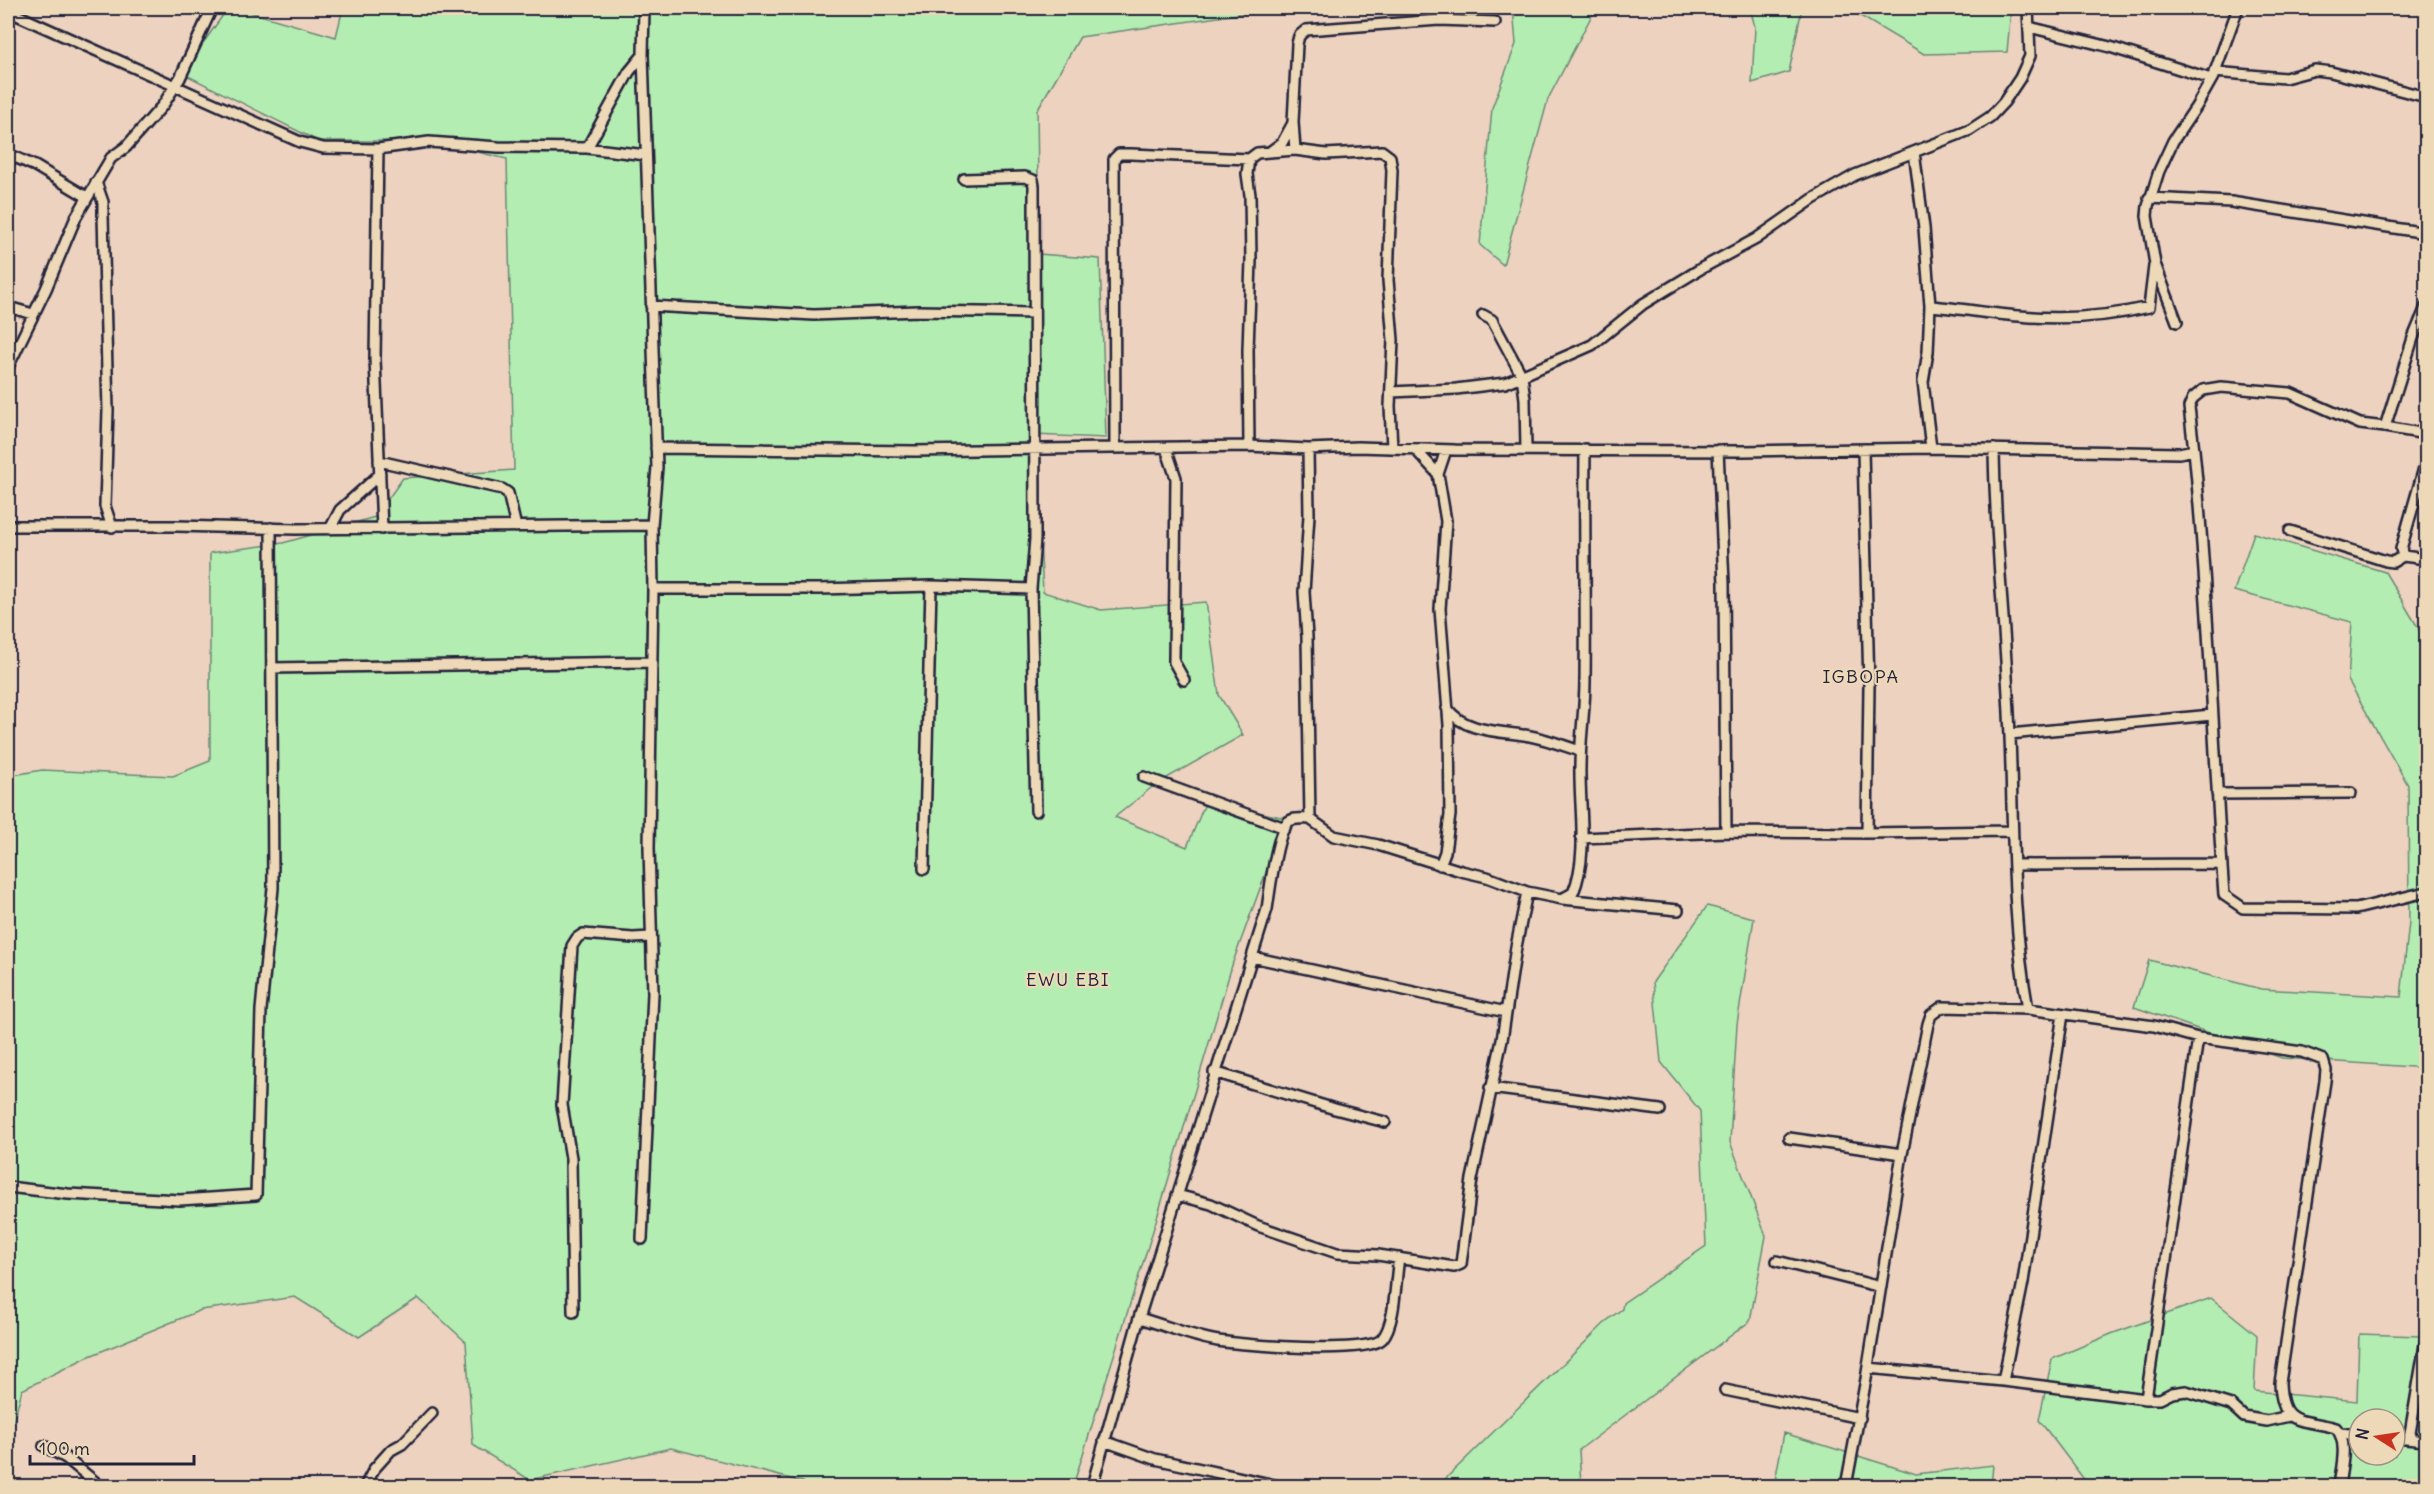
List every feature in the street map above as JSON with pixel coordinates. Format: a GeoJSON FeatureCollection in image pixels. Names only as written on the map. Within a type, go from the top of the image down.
{"type":"FeatureCollection","features":[{"type":"Feature","properties":{"kind":"street"},"geometry":{"type":"LineString","coordinates":[[8,367],[87,197],[111,158],[126,147],[150,121],[175,85],[212,8]]}},
{"type":"Feature","properties":{"kind":"street"},"geometry":{"type":"LineString","coordinates":[[642,1239],[653,1017],[649,848],[650,662],[653,590],[652,525],[657,467],[643,55],[644,8]]}},
{"type":"Feature","properties":{"kind":"street"},"geometry":{"type":"LineString","coordinates":[[1391,392],[1505,383],[1592,345],[1642,304],[1756,239],[1813,199],[1855,175],[1970,130],[1990,117],[2004,102],[2020,78],[2030,56],[2028,8]]}},
{"type":"Feature","properties":{"kind":"street"},"geometry":{"type":"LineString","coordinates":[[2177,322],[2155,264],[2147,216],[2149,198],[2172,141],[2196,107],[2213,76],[2238,8]]}},
{"type":"Feature","properties":{"kind":"street"},"geometry":{"type":"LineString","coordinates":[[8,11],[300,142],[323,148],[378,149],[429,142],[498,147],[587,148],[646,155]]}},
{"type":"Feature","properties":{"kind":"street"},"geometry":{"type":"LineString","coordinates":[[1295,150],[1293,122],[1297,44],[1299,36],[1306,30],[1439,20],[1495,22]]}},
{"type":"Feature","properties":{"kind":"street"},"geometry":{"type":"LineString","coordinates":[[2029,27],[2213,76],[2285,78],[2315,70],[2331,72],[2427,97]]}},
{"type":"Feature","properties":{"kind":"street"},"geometry":{"type":"LineString","coordinates":[[587,148],[629,72],[643,55]]}},
{"type":"Feature","properties":{"kind":"street"},"geometry":{"type":"LineString","coordinates":[[623,83],[644,84]]}},
{"type":"Feature","properties":{"kind":"street"},"geometry":{"type":"LineString","coordinates":[[1271,152],[1282,143],[1293,122]]}},
{"type":"Feature","properties":{"kind":"street"},"geometry":{"type":"LineString","coordinates":[[378,149],[375,359],[382,529]]}},
{"type":"Feature","properties":{"kind":"street"},"geometry":{"type":"LineString","coordinates":[[1115,448],[1114,159],[1119,154],[1131,154],[1249,159],[1257,153],[1295,150],[1326,154],[1382,152],[1390,157],[1392,170],[1388,280],[1393,340],[1392,448]]}},
{"type":"Feature","properties":{"kind":"street"},"geometry":{"type":"LineString","coordinates":[[1914,152],[1924,228],[1930,306],[1928,352],[1923,382],[1931,448]]}},
{"type":"Feature","properties":{"kind":"street"},"geometry":{"type":"LineString","coordinates":[[8,154],[35,166],[87,197]]}},
{"type":"Feature","properties":{"kind":"street"},"geometry":{"type":"LineString","coordinates":[[1249,159],[1246,174],[1251,195],[1249,446]]}},
{"type":"Feature","properties":{"kind":"street"},"geometry":{"type":"LineString","coordinates":[[964,179],[1025,177],[1033,180],[1035,539],[1031,589],[1036,811]]}},
{"type":"Feature","properties":{"kind":"street"},"geometry":{"type":"LineString","coordinates":[[96,182],[103,202],[108,410],[105,506],[112,526]]}},
{"type":"Feature","properties":{"kind":"street"},"geometry":{"type":"LineString","coordinates":[[2149,198],[2231,202],[2427,233]]}},
{"type":"Feature","properties":{"kind":"street"},"geometry":{"type":"LineString","coordinates":[[1930,306],[2019,316],[2079,317],[2123,313],[2149,307],[2155,264]]}},
{"type":"Feature","properties":{"kind":"street"},"geometry":{"type":"LineString","coordinates":[[651,306],[813,315],[918,311],[1033,313]]}},
{"type":"Feature","properties":{"kind":"street"},"geometry":{"type":"LineString","coordinates":[[8,307],[33,314]]}},
{"type":"Feature","properties":{"kind":"street"},"geometry":{"type":"LineString","coordinates":[[2385,427],[2413,338],[2427,307]]}},
{"type":"Feature","properties":{"kind":"street"},"geometry":{"type":"LineString","coordinates":[[1483,315],[1492,320],[1522,376],[1526,399],[1526,449]]}},
{"type":"Feature","properties":{"kind":"street"},"geometry":{"type":"LineString","coordinates":[[2427,434],[2360,424],[2290,393],[2221,387],[2203,390],[2193,398],[2189,407],[2203,535],[2224,895],[2243,908],[2356,909],[2427,892]]}},
{"type":"Feature","properties":{"kind":"street"},"geometry":{"type":"LineString","coordinates":[[656,448],[915,451],[1249,446],[1308,450],[1327,447],[1446,450],[1931,448],[2067,449],[2168,453],[2194,450]]}},
{"type":"Feature","properties":{"kind":"street"},"geometry":{"type":"LineString","coordinates":[[1166,448],[1176,478],[1174,662],[1184,680]]}},
{"type":"Feature","properties":{"kind":"street"},"geometry":{"type":"LineString","coordinates":[[1415,449],[1438,474]]}},
{"type":"Feature","properties":{"kind":"street"},"geometry":{"type":"LineString","coordinates":[[1562,899],[1573,893],[1579,877],[1581,838],[1580,751],[1585,682],[1586,595],[1583,540],[1585,449]]}},
{"type":"Feature","properties":{"kind":"street"},"geometry":{"type":"LineString","coordinates":[[1994,449],[1996,517],[2004,611],[2010,734],[2018,942],[2028,1009]]}},
{"type":"Feature","properties":{"kind":"street"},"geometry":{"type":"LineString","coordinates":[[1308,450],[1309,515],[1304,592],[1310,819]]}},
{"type":"Feature","properties":{"kind":"street"},"geometry":{"type":"LineString","coordinates":[[1440,865],[1445,852],[1450,814],[1449,725],[1440,609],[1446,521],[1438,474],[1446,450]]}},
{"type":"Feature","properties":{"kind":"street"},"geometry":{"type":"LineString","coordinates":[[1718,450],[1724,583],[1726,832]]}},
{"type":"Feature","properties":{"kind":"street"},"geometry":{"type":"LineString","coordinates":[[1863,450],[1869,686],[1867,834]]}},
{"type":"Feature","properties":{"kind":"street"},"geometry":{"type":"LineString","coordinates":[[379,461],[502,489],[508,493],[516,527]]}},
{"type":"Feature","properties":{"kind":"street"},"geometry":{"type":"LineString","coordinates":[[2403,556],[2401,549],[2427,461]]}},
{"type":"Feature","properties":{"kind":"street"},"geometry":{"type":"LineString","coordinates":[[330,529],[339,510],[380,474]]}},
{"type":"Feature","properties":{"kind":"street"},"geometry":{"type":"LineString","coordinates":[[8,526],[382,529],[652,525]]}},
{"type":"Feature","properties":{"kind":"street"},"geometry":{"type":"LineString","coordinates":[[8,1187],[68,1194],[180,1200],[256,1195],[261,1010],[273,888],[271,528]]}},
{"type":"Feature","properties":{"kind":"street"},"geometry":{"type":"LineString","coordinates":[[2290,531],[2386,561],[2392,562],[2403,556],[2427,560]]}},
{"type":"Feature","properties":{"kind":"street"},"geometry":{"type":"LineString","coordinates":[[653,590],[931,586],[1031,589]]}},
{"type":"Feature","properties":{"kind":"street"},"geometry":{"type":"LineString","coordinates":[[924,869],[931,586]]}},
{"type":"Feature","properties":{"kind":"street"},"geometry":{"type":"LineString","coordinates":[[272,668],[650,662]]}},
{"type":"Feature","properties":{"kind":"street"},"geometry":{"type":"LineString","coordinates":[[1446,706],[1457,720],[1467,724],[1532,736],[1580,751]]}},
{"type":"Feature","properties":{"kind":"street"},"geometry":{"type":"LineString","coordinates":[[2010,734],[2212,715]]}},
{"type":"Feature","properties":{"kind":"street"},"geometry":{"type":"LineString","coordinates":[[1144,777],[1285,828]]}},
{"type":"Feature","properties":{"kind":"street"},"geometry":{"type":"LineString","coordinates":[[2217,794],[2351,793]]}},
{"type":"Feature","properties":{"kind":"street"},"geometry":{"type":"LineString","coordinates":[[1092,1486],[1139,1318],[1214,1072],[1267,909],[1273,868],[1286,824],[1292,819],[1310,819],[1334,836],[1378,845],[1487,877],[1527,892],[1562,899],[1678,910]]}},
{"type":"Feature","properties":{"kind":"street"},"geometry":{"type":"LineString","coordinates":[[1581,838],[1726,832],[1867,834],[2012,831]]}},
{"type":"Feature","properties":{"kind":"street"},"geometry":{"type":"LineString","coordinates":[[2015,865],[2222,864]]}},
{"type":"Feature","properties":{"kind":"street"},"geometry":{"type":"LineString","coordinates":[[1177,1195],[1210,1204],[1258,1226],[1337,1252],[1399,1258],[1454,1267],[1461,1264],[1472,1179],[1506,1012],[1527,892]]}},
{"type":"Feature","properties":{"kind":"street"},"geometry":{"type":"LineString","coordinates":[[573,1312],[571,1158],[562,1104],[572,946],[583,934],[633,939],[651,937]]}},
{"type":"Feature","properties":{"kind":"street"},"geometry":{"type":"LineString","coordinates":[[1252,957],[1506,1012]]}},
{"type":"Feature","properties":{"kind":"street"},"geometry":{"type":"LineString","coordinates":[[1846,1486],[1860,1418],[1902,1154],[1928,1024],[1931,1015],[1942,1007],[2028,1009],[2154,1026],[2198,1038],[2302,1052],[2318,1056],[2325,1064],[2325,1081],[2280,1383],[2283,1409],[2289,1416]]}},
{"type":"Feature","properties":{"kind":"street"},"geometry":{"type":"LineString","coordinates":[[2003,1381],[2023,1282],[2063,1014]]}},
{"type":"Feature","properties":{"kind":"street"},"geometry":{"type":"LineString","coordinates":[[2146,1400],[2198,1038]]}},
{"type":"Feature","properties":{"kind":"street"},"geometry":{"type":"LineString","coordinates":[[1214,1072],[1335,1110],[1384,1122]]}},
{"type":"Feature","properties":{"kind":"street"},"geometry":{"type":"LineString","coordinates":[[1490,1088],[1660,1110]]}},
{"type":"Feature","properties":{"kind":"street"},"geometry":{"type":"LineString","coordinates":[[1789,1138],[1902,1154]]}},
{"type":"Feature","properties":{"kind":"street"},"geometry":{"type":"LineString","coordinates":[[1139,1318],[1216,1341],[1286,1347],[1365,1347],[1381,1339],[1390,1322],[1399,1258]]}},
{"type":"Feature","properties":{"kind":"street"},"geometry":{"type":"LineString","coordinates":[[1777,1261],[1881,1287]]}},
{"type":"Feature","properties":{"kind":"street"},"geometry":{"type":"LineString","coordinates":[[2427,1339],[2409,1439],[2427,1441]]}},
{"type":"Feature","properties":{"kind":"street"},"geometry":{"type":"LineString","coordinates":[[1868,1368],[2003,1381],[2146,1400],[2160,1399],[2172,1393],[2186,1391],[2231,1405],[2244,1417],[2267,1421],[2289,1416],[2336,1428],[2340,1433],[2344,1441],[2340,1486]]}},
{"type":"Feature","properties":{"kind":"street"},"geometry":{"type":"LineString","coordinates":[[1725,1390],[1860,1418]]}},
{"type":"Feature","properties":{"kind":"street"},"geometry":{"type":"LineString","coordinates":[[365,1486],[374,1469],[391,1450],[402,1444],[432,1413]]}},
{"type":"Feature","properties":{"kind":"street"},"geometry":{"type":"LineString","coordinates":[[2340,1433],[2347,1433]]}},
{"type":"Feature","properties":{"kind":"street"},"geometry":{"type":"LineString","coordinates":[[1104,1441],[1155,1459],[1279,1486]]}},
{"type":"Feature","properties":{"kind":"street"},"geometry":{"type":"LineString","coordinates":[[44,1446],[66,1458],[100,1486]]}},
{"type":"Feature","properties":{"kind":"green space"},"geometry":{"type":"Polygon","coordinates":[[[228,8],[236,8],[336,37],[343,8],[1281,8],[1080,37],[1037,110],[1039,254],[1100,259],[1106,438],[1034,435],[1043,592],[1101,610],[1206,602],[1219,695],[1243,735],[1156,784],[1115,817],[1187,847],[1206,801],[1286,818],[1233,962],[1156,1221],[1073,1486],[808,1486],[803,1482],[671,1448],[530,1480],[473,1445],[466,1342],[418,1298],[359,1337],[295,1297],[201,1310],[85,1358],[22,1390],[8,1441],[8,776],[42,770],[173,776],[210,761],[210,553],[283,543],[375,517],[403,478],[514,470],[507,159],[431,141],[318,141],[182,73],[228,8]]]}},
{"type":"Feature","properties":{"kind":"green space"},"geometry":{"type":"Polygon","coordinates":[[[1513,8],[1610,8],[1592,15],[1548,99],[1503,265],[1480,245],[1492,108],[1516,44],[1513,8]]]}},
{"type":"Feature","properties":{"kind":"green space"},"geometry":{"type":"Polygon","coordinates":[[[1750,8],[1802,8],[1789,72],[1752,83],[1755,27],[1750,8]]]}},
{"type":"Feature","properties":{"kind":"green space"},"geometry":{"type":"Polygon","coordinates":[[[1847,8],[2011,8],[2007,52],[1924,54],[1847,8]]]}},
{"type":"Feature","properties":{"kind":"green space"},"geometry":{"type":"Polygon","coordinates":[[[2254,533],[2385,572],[2426,641],[2426,1068],[2282,1058],[2134,1007],[2149,960],[2261,989],[2401,997],[2409,922],[2408,785],[2348,680],[2352,622],[2234,591],[2254,533]]]}},
{"type":"Feature","properties":{"kind":"green space"},"geometry":{"type":"Polygon","coordinates":[[[1707,906],[1754,918],[1737,1024],[1730,1142],[1766,1236],[1750,1321],[1579,1450],[1581,1486],[1438,1486],[1610,1318],[1622,1309],[1623,1303],[1706,1246],[1700,1111],[1661,1062],[1653,982],[1707,906]]]}},
{"type":"Feature","properties":{"kind":"green space"},"geometry":{"type":"Polygon","coordinates":[[[2211,1298],[2257,1335],[2254,1391],[2357,1401],[2359,1334],[2421,1336],[2426,1302],[2426,1486],[2089,1486],[2039,1420],[2052,1359],[2111,1334],[2211,1298]]]}},
{"type":"Feature","properties":{"kind":"green space"},"geometry":{"type":"Polygon","coordinates":[[[1784,1433],[1916,1474],[1993,1465],[1991,1486],[1774,1486],[1784,1433]]]}},
{"type":"Feature","properties":{"kind":"district","name":"IGBOPA"},"geometry":{"type":"Point","coordinates":[1861,676]}},
{"type":"Feature","properties":{"kind":"district","name":"EWU EBI"},"geometry":{"type":"Point","coordinates":[1068,979]}}]}
